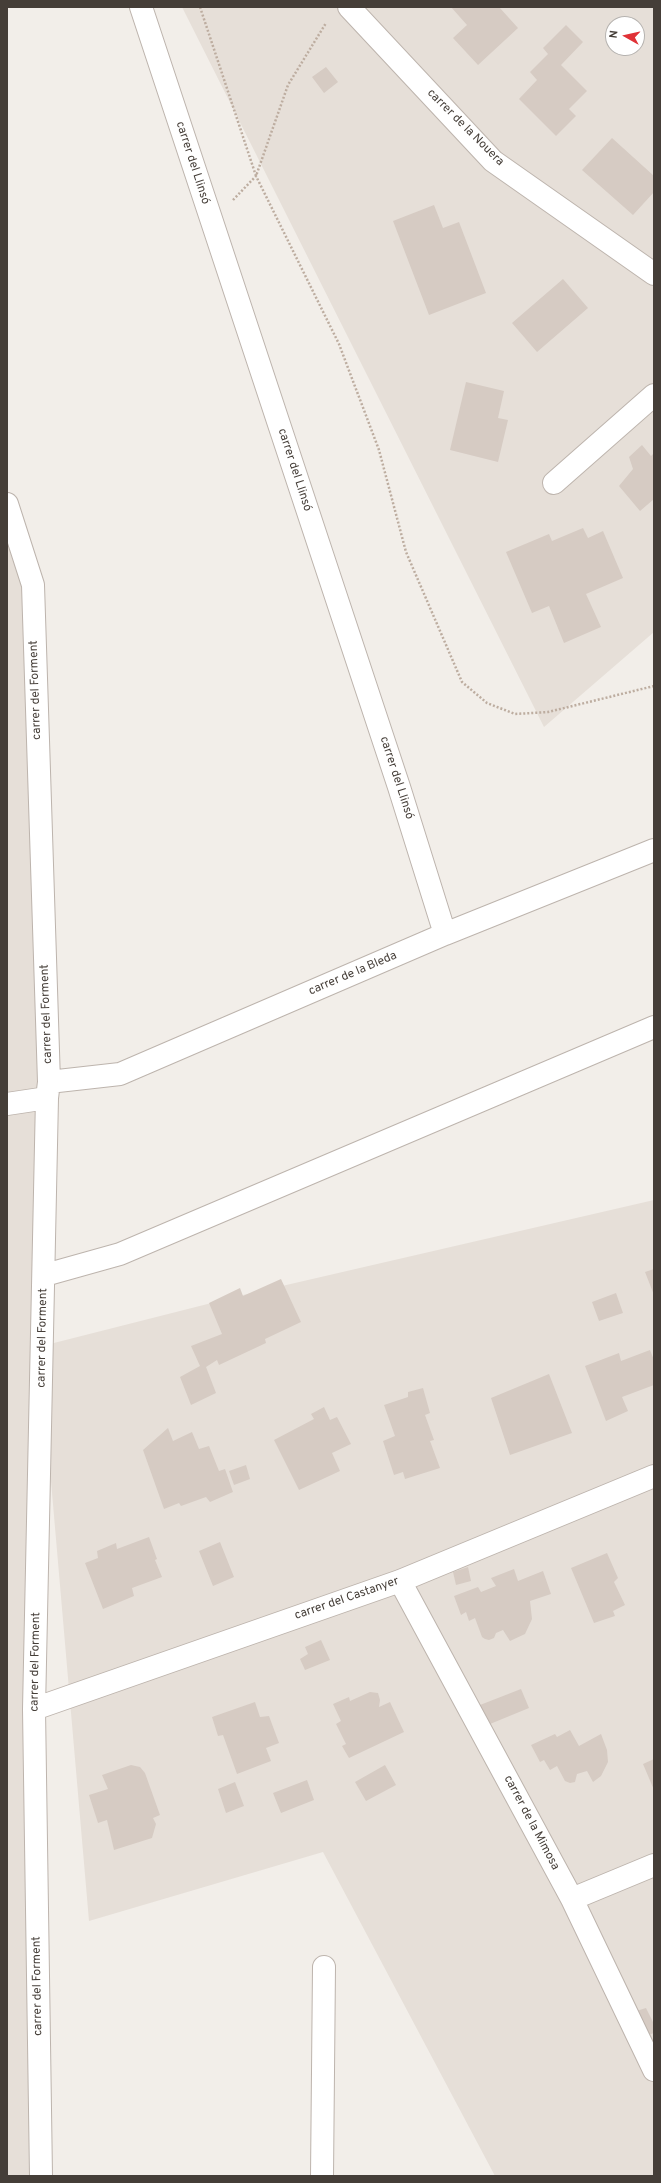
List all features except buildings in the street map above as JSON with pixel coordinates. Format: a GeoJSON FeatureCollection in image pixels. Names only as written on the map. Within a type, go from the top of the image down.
{"type":"FeatureCollection","features":[{"type":"Feature","properties":{"kind":"street","name":"carrer del Llinsó"},"geometry":{"type":"LineString","coordinates":[[141,7],[399,787],[445,934]]}},
{"type":"Feature","properties":{"kind":"street","name":"carrer de la Nouera"},"geometry":{"type":"LineString","coordinates":[[349,7],[494,161],[654,274]]}},
{"type":"Feature","properties":{"kind":"street"},"geometry":{"type":"LineString","coordinates":[[554,483],[654,395]]}},
{"type":"Feature","properties":{"kind":"street","name":"carrer del Forment"},"geometry":{"type":"LineString","coordinates":[[7,504],[32,585],[48,1090],[34,1709],[41,2176]]}},
{"type":"Feature","properties":{"kind":"street","name":"carrer de la Bleda"},"geometry":{"type":"LineString","coordinates":[[7,1104],[48,1090],[120,1074],[445,934],[654,850]]}},
{"type":"Feature","properties":{"kind":"street"},"geometry":{"type":"LineString","coordinates":[[45,1275],[120,1254],[654,1027]]}},
{"type":"Feature","properties":{"kind":"street","name":"carrer del Castanyer"},"geometry":{"type":"LineString","coordinates":[[34,1709],[400,1580],[654,1476]]}},
{"type":"Feature","properties":{"kind":"street","name":"carrer de la Mimosa"},"geometry":{"type":"LineString","coordinates":[[400,1580],[572,1899],[654,2070]]}},
{"type":"Feature","properties":{"kind":"street"},"geometry":{"type":"LineString","coordinates":[[572,1899],[654,1865]]}},
{"type":"Feature","properties":{"kind":"street"},"geometry":{"type":"LineString","coordinates":[[322,2176],[324,1967]]}},
{"type":"Feature","properties":{"kind":"path"},"geometry":{"type":"LineString","coordinates":[[200,7],[256,176],[339,344],[379,450],[406,552],[462,682],[487,703],[515,714],[548,712],[654,686]]}},
{"type":"Feature","properties":{"kind":"path"},"geometry":{"type":"LineString","coordinates":[[256,176],[288,85],[328,20]]}},
{"type":"Feature","properties":{"kind":"shaded area"},"geometry":{"type":"Polygon","coordinates":[[[182,7],[654,7],[654,632],[544,727],[182,7]]]}},
{"type":"Feature","properties":{"kind":"shaded area"},"geometry":{"type":"Polygon","coordinates":[[[7,504],[33,585],[42,1346],[243,1295],[654,1200],[654,2176],[495,2176],[323,1852],[89,1921],[42,1377],[41,2176],[7,2176],[7,504]]]}}]}
